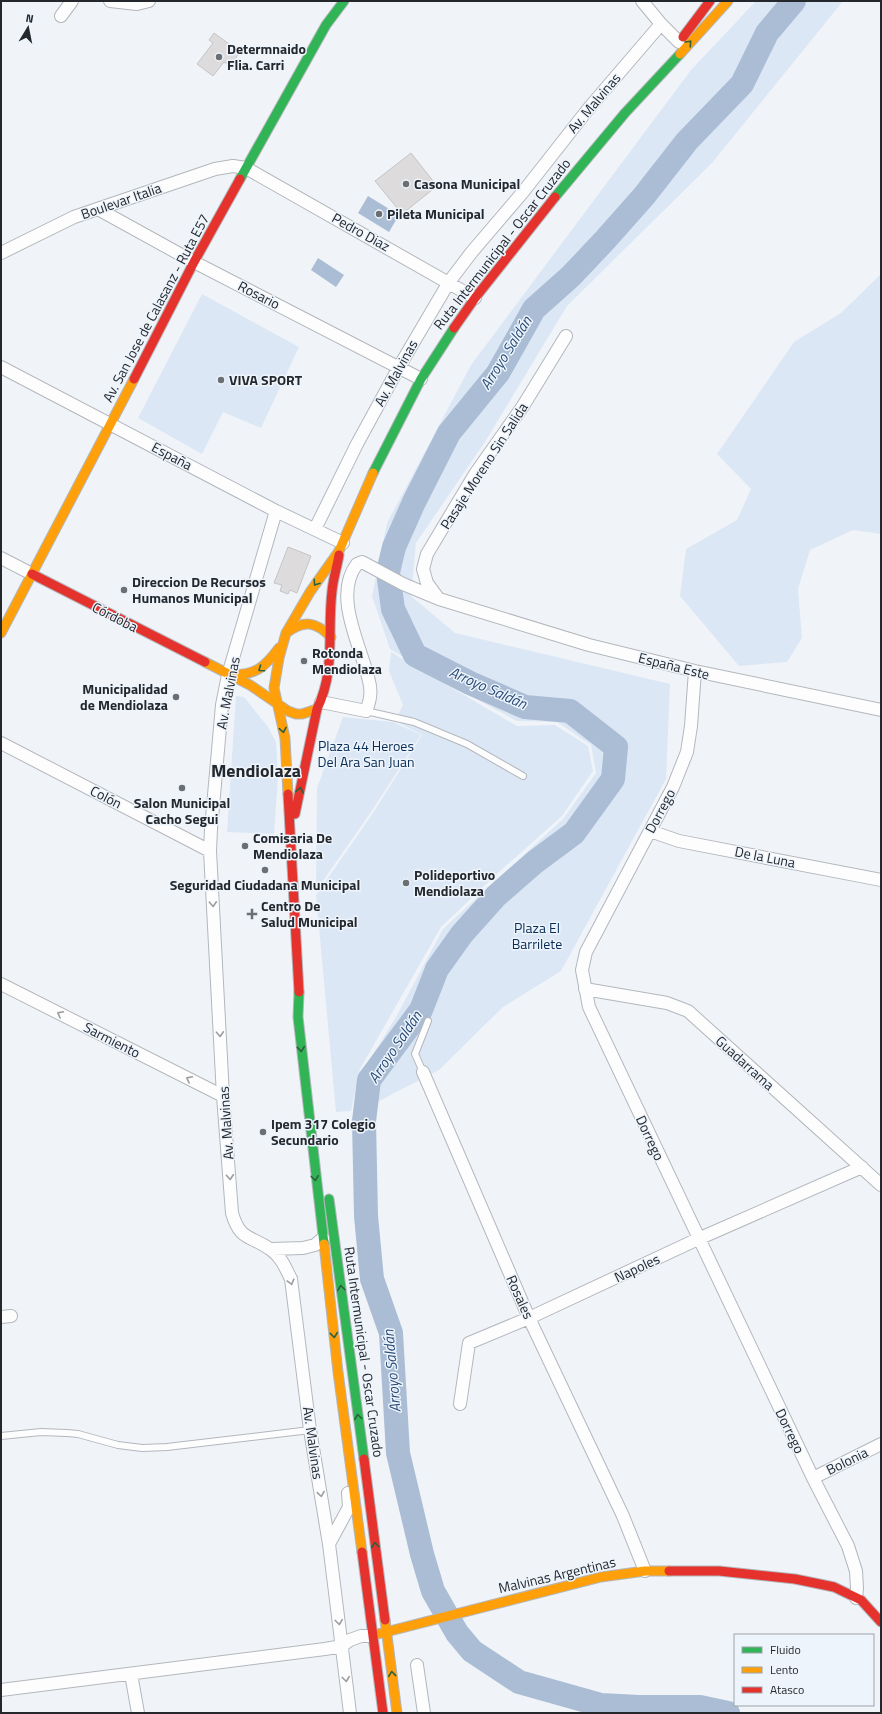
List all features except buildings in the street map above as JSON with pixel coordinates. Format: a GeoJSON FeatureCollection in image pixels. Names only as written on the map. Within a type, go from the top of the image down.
{"type":"FeatureCollection","features":[{"type":"Feature","properties":{"kind":"main road","name":"Av. San Jose de Calasanz - Ruta E57"},"geometry":{"type":"LineString","coordinates":[[1,633],[194,262],[326,25],[344,1]]}},
{"type":"Feature","properties":{"kind":"main road","name":"Ruta Intermunicipal - Oscar Cruzado"},"geometry":{"type":"LineString","coordinates":[[625,113],[710,1]]}},
{"type":"Feature","properties":{"kind":"main road","name":"Ruta Intermunicipal - Oscar Cruzado"},"geometry":{"type":"LineString","coordinates":[[383,1713],[338,1372],[298,1017],[300,996],[293,908],[284,738],[274,688],[282,643],[286,633],[310,592],[341,547],[376,463],[421,379],[441,346],[474,298],[568,179],[625,113],[728,1]]}},
{"type":"Feature","properties":{"kind":"main road","name":"Ruta Intermunicipal - Oscar Cruzado"},"geometry":{"type":"LineString","coordinates":[[290,842],[300,785],[331,655],[331,603],[341,547]]}},
{"type":"Feature","properties":{"kind":"main road","name":"Córdoba"},"geometry":{"type":"LineString","coordinates":[[32,574],[250,685],[276,702]]}},
{"type":"Feature","properties":{"kind":"main road"},"geometry":{"type":"LineString","coordinates":[[286,633],[294,626],[311,624],[319,626],[331,637]]}},
{"type":"Feature","properties":{"kind":"main road"},"geometry":{"type":"LineString","coordinates":[[228,675],[244,676],[262,668],[282,643]]}},
{"type":"Feature","properties":{"kind":"main road"},"geometry":{"type":"LineString","coordinates":[[276,702],[288,711],[296,714],[310,713],[319,705]]}},
{"type":"Feature","properties":{"kind":"main road","name":"Ruta Intermunicipal - Oscar Cruzado"},"geometry":{"type":"LineString","coordinates":[[300,996],[305,1015],[324,1164]]}},
{"type":"Feature","properties":{"kind":"main road","name":"Ruta Intermunicipal - Oscar Cruzado"},"geometry":{"type":"LineString","coordinates":[[328,1187],[397,1713]]}},
{"type":"Feature","properties":{"kind":"main road","name":"Malvinas Argentinas"},"geometry":{"type":"LineString","coordinates":[[373,1636],[416,1623],[492,1605],[601,1576],[645,1571],[719,1571],[795,1579],[834,1587],[856,1598],[868,1607],[881,1622]]}},
{"type":"Feature","properties":{"kind":"street"},"geometry":{"type":"LineString","coordinates":[[61,16],[72,1]]}},
{"type":"Feature","properties":{"kind":"street"},"geometry":{"type":"LineString","coordinates":[[110,1],[137,4],[149,1]]}},
{"type":"Feature","properties":{"kind":"street"},"geometry":{"type":"LineString","coordinates":[[642,1],[661,24],[679,42]]}},
{"type":"Feature","properties":{"kind":"street","name":"Av. Malvinas"},"geometry":{"type":"LineString","coordinates":[[315,528],[357,444],[399,367],[449,282],[471,253],[523,192],[589,108],[661,24]]}},
{"type":"Feature","properties":{"kind":"street","name":"Boulevar Italia"},"geometry":{"type":"LineString","coordinates":[[1,253],[74,217],[215,169],[233,166],[246,168]]}},
{"type":"Feature","properties":{"kind":"street","name":"Pedro Diaz"},"geometry":{"type":"LineString","coordinates":[[246,168],[449,282],[474,298]]}},
{"type":"Feature","properties":{"kind":"street","name":"Rosario"},"geometry":{"type":"LineString","coordinates":[[98,209],[194,262],[421,379]]}},
{"type":"Feature","properties":{"kind":"street","name":"Pasaje Moreno Sin Salida"},"geometry":{"type":"LineString","coordinates":[[439,599],[427,583],[423,569],[427,554],[475,474],[524,406],[566,336]]}},
{"type":"Feature","properties":{"kind":"street","name":"España"},"geometry":{"type":"LineString","coordinates":[[1,367],[276,511],[315,528],[341,547]]}},
{"type":"Feature","properties":{"kind":"street","name":"Av. Malvinas"},"geometry":{"type":"LineString","coordinates":[[276,511],[228,675],[222,705],[210,851],[224,1096],[232,1213],[236,1225],[244,1236],[271,1249],[283,1262],[291,1279],[310,1430],[329,1544],[350,1713]]}},
{"type":"Feature","properties":{"kind":"street","name":"Córdoba"},"geometry":{"type":"LineString","coordinates":[[1,558],[32,574]]}},
{"type":"Feature","properties":{"kind":"street","name":"España Este"},"geometry":{"type":"LineString","coordinates":[[366,711],[370,699],[370,682],[350,621],[348,591],[350,576],[357,564],[362,562],[403,584],[439,599],[589,645],[695,671],[881,710]]}},
{"type":"Feature","properties":{"kind":"street","name":"Dorrego"},"geometry":{"type":"LineString","coordinates":[[695,671],[692,726],[687,752],[673,788],[586,952],[582,970],[585,990],[589,1007],[698,1240],[813,1478],[848,1546],[856,1571],[856,1598]]}},
{"type":"Feature","properties":{"kind":"street"},"geometry":{"type":"LineString","coordinates":[[319,705],[366,711]]}},
{"type":"Feature","properties":{"kind":"street","name":"Colón"},"geometry":{"type":"LineString","coordinates":[[1,743],[210,851]]}},
{"type":"Feature","properties":{"kind":"street","name":"De la Luna"},"geometry":{"type":"LineString","coordinates":[[650,831],[679,840],[881,880]]}},
{"type":"Feature","properties":{"kind":"street","name":"Sarmiento"},"geometry":{"type":"LineString","coordinates":[[1,984],[224,1096]]}},
{"type":"Feature","properties":{"kind":"street","name":"Guadarrama"},"geometry":{"type":"LineString","coordinates":[[585,990],[667,1003],[688,1012],[881,1185]]}},
{"type":"Feature","properties":{"kind":"street","name":"Rosales"},"geometry":{"type":"LineString","coordinates":[[423,1072],[529,1318],[623,1516],[645,1571]]}},
{"type":"Feature","properties":{"kind":"street","name":"Napoles"},"geometry":{"type":"LineString","coordinates":[[460,1404],[468,1342],[529,1318],[698,1240],[862,1167]]}},
{"type":"Feature","properties":{"kind":"street"},"geometry":{"type":"LineString","coordinates":[[271,1249],[303,1248],[316,1245],[323,1238]]}},
{"type":"Feature","properties":{"kind":"street"},"geometry":{"type":"LineString","coordinates":[[329,1544],[348,1507],[348,1486],[338,1401],[338,1372]]}},
{"type":"Feature","properties":{"kind":"street","name":"Bolonia"},"geometry":{"type":"LineString","coordinates":[[813,1478],[881,1444]]}},
{"type":"Feature","properties":{"kind":"street"},"geometry":{"type":"LineString","coordinates":[[1,1690],[342,1646],[350,1640],[361,1636],[373,1636]]}},
{"type":"Feature","properties":{"kind":"street"},"geometry":{"type":"LineString","coordinates":[[417,1665],[424,1713]]}},
{"type":"Feature","properties":{"kind":"street"},"geometry":{"type":"LineString","coordinates":[[131,1674],[138,1713]]}},
{"type":"Feature","properties":{"kind":"lane"},"geometry":{"type":"LineString","coordinates":[[366,711],[414,722],[467,744],[523,776]]}},
{"type":"Feature","properties":{"kind":"lane","name":"Rosales"},"geometry":{"type":"LineString","coordinates":[[423,1072],[415,1054],[428,1021]]}},
{"type":"Feature","properties":{"kind":"lane"},"geometry":{"type":"LineString","coordinates":[[1,1436],[41,1432],[67,1433],[78,1434],[118,1445],[142,1448],[167,1447],[310,1430]]}},
{"type":"Feature","properties":{"kind":"green space","name":"Plaza El Barrilete"},"geometry":{"type":"Polygon","coordinates":[[[756,1],[843,1],[712,163],[567,306],[485,442],[416,543],[411,596],[455,633],[670,684],[666,779],[561,971],[503,1007],[439,1070],[354,1114],[363,1070],[396,1017],[443,929],[563,819],[596,773],[591,745],[557,722],[517,721],[448,684],[390,649],[372,596],[387,523],[471,365],[691,70],[756,1]]]}},
{"type":"Feature","properties":{"kind":"green space"},"geometry":{"type":"Polygon","coordinates":[[[881,274],[881,534],[853,530],[810,550],[798,589],[802,638],[787,662],[739,666],[680,596],[686,549],[737,520],[751,489],[717,454],[794,342],[841,313],[881,274]]]}},
{"type":"Feature","properties":{"kind":"green space","name":"VIVA SPORT"},"geometry":{"type":"Polygon","coordinates":[[[202,294],[299,347],[261,428],[223,412],[202,454],[138,418],[202,294]]]}},
{"type":"Feature","properties":{"kind":"green space","name":"Polideportivo Mendiolaza"},"geometry":{"type":"Polygon","coordinates":[[[391,652],[517,726],[555,725],[588,746],[593,771],[562,816],[500,871],[441,927],[360,1069],[351,1111],[336,1112],[316,895],[373,813],[422,735],[395,721],[403,705],[389,671],[391,652]]]}},
{"type":"Feature","properties":{"kind":"green space"},"geometry":{"type":"Polygon","coordinates":[[[236,696],[244,697],[268,727],[276,742],[278,778],[274,834],[227,832],[236,696]]]}},
{"type":"Feature","properties":{"kind":"green space","name":"Plaza 44 Heroes Del Ara San Juan"},"geometry":{"type":"Polygon","coordinates":[[[343,717],[393,722],[421,735],[371,812],[316,891],[317,788],[343,717]]]}},
{"type":"Feature","properties":{"kind":"water","name":"Pileta Municipal"},"geometry":{"type":"Polygon","coordinates":[[[368,196],[399,215],[389,232],[358,213],[368,196]]]}},
{"type":"Feature","properties":{"kind":"water"},"geometry":{"type":"Polygon","coordinates":[[[318,258],[344,275],[336,287],[311,270],[318,258]]]}},
{"type":"Feature","properties":{"kind":"waterway","name":"Arroyo Saldán"},"geometry":{"type":"LineString","coordinates":[[728,1713],[700,1707],[639,1707],[601,1705],[519,1682],[472,1651],[457,1633],[433,1591],[422,1554],[398,1453],[391,1333],[372,1279],[366,1216],[364,1121],[369,1080],[421,1010],[437,969],[462,934],[496,896],[535,862],[574,833],[613,779],[616,747],[570,711],[525,707],[470,683],[415,655],[393,609],[388,572],[394,547],[414,502],[449,433],[498,373],[534,309],[571,276],[605,240],[644,196],[687,141],[742,84],[767,33],[794,1]]}},
{"type":"Feature","properties":{"kind":"traffic: fast"},"geometry":{"type":"LineString","coordinates":[[240,179],[326,25],[344,1]]}},
{"type":"Feature","properties":{"kind":"traffic: fast"},"geometry":{"type":"LineString","coordinates":[[555,197],[625,113],[680,54]]}},
{"type":"Feature","properties":{"kind":"traffic: fast"},"geometry":{"type":"LineString","coordinates":[[373,473],[421,379],[454,328]]}},
{"type":"Feature","properties":{"kind":"traffic: fast"},"geometry":{"type":"LineString","coordinates":[[299,992],[298,1017],[324,1244]]}},
{"type":"Feature","properties":{"kind":"traffic: fast"},"geometry":{"type":"LineString","coordinates":[[329,1199],[364,1459]]}},
{"type":"Feature","properties":{"kind":"traffic: slow"},"geometry":{"type":"LineString","coordinates":[[680,54],[728,1]]}},
{"type":"Feature","properties":{"kind":"traffic: slow"},"geometry":{"type":"LineString","coordinates":[[1,633],[134,379]]}},
{"type":"Feature","properties":{"kind":"traffic: slow"},"geometry":{"type":"LineString","coordinates":[[288,794],[285,738],[274,688],[279,658],[286,633],[310,592],[339,551],[373,473]]}},
{"type":"Feature","properties":{"kind":"traffic: slow"},"geometry":{"type":"LineString","coordinates":[[286,633],[298,626],[309,624],[320,628],[331,637]]}},
{"type":"Feature","properties":{"kind":"traffic: slow"},"geometry":{"type":"LineString","coordinates":[[230,675],[247,674],[259,669],[269,661],[279,648]]}},
{"type":"Feature","properties":{"kind":"traffic: slow"},"geometry":{"type":"LineString","coordinates":[[205,662],[250,685],[288,711],[296,714],[302,714],[317,709]]}},
{"type":"Feature","properties":{"kind":"traffic: slow"},"geometry":{"type":"LineString","coordinates":[[324,1244],[338,1372],[362,1552]]}},
{"type":"Feature","properties":{"kind":"traffic: slow"},"geometry":{"type":"LineString","coordinates":[[378,1634],[601,1577],[645,1571],[669,1571]]}},
{"type":"Feature","properties":{"kind":"traffic: slow"},"geometry":{"type":"LineString","coordinates":[[385,1620],[397,1713]]}},
{"type":"Feature","properties":{"kind":"traffic: jam"},"geometry":{"type":"LineString","coordinates":[[683,37],[710,1]]}},
{"type":"Feature","properties":{"kind":"traffic: jam"},"geometry":{"type":"LineString","coordinates":[[134,379],[194,262],[240,179]]}},
{"type":"Feature","properties":{"kind":"traffic: jam"},"geometry":{"type":"LineString","coordinates":[[454,328],[475,298],[555,197]]}},
{"type":"Feature","properties":{"kind":"traffic: jam"},"geometry":{"type":"LineString","coordinates":[[295,814],[317,709],[327,680],[330,651],[332,591],[339,555]]}},
{"type":"Feature","properties":{"kind":"traffic: jam"},"geometry":{"type":"LineString","coordinates":[[32,574],[205,662]]}},
{"type":"Feature","properties":{"kind":"traffic: jam"},"geometry":{"type":"LineString","coordinates":[[288,794],[299,992]]}},
{"type":"Feature","properties":{"kind":"traffic: jam"},"geometry":{"type":"LineString","coordinates":[[364,1459],[385,1620]]}},
{"type":"Feature","properties":{"kind":"traffic: jam"},"geometry":{"type":"LineString","coordinates":[[362,1552],[383,1713]]}},
{"type":"Feature","properties":{"kind":"traffic: jam"},"geometry":{"type":"LineString","coordinates":[[669,1571],[719,1571],[795,1579],[834,1587],[861,1600],[881,1622]]}},
{"type":"Feature","properties":{"kind":"place","name":"Determnaido Flia. Carri"},"geometry":{"type":"Point","coordinates":[219,57]}},
{"type":"Feature","properties":{"kind":"place","name":"Casona Municipal"},"geometry":{"type":"Point","coordinates":[406,184]}},
{"type":"Feature","properties":{"kind":"place","name":"Pileta Municipal"},"geometry":{"type":"Point","coordinates":[379,214]}},
{"type":"Feature","properties":{"kind":"place","name":"VIVA SPORT"},"geometry":{"type":"Point","coordinates":[221,380]}},
{"type":"Feature","properties":{"kind":"place","name":"Direccion De Recursos Humanos Municipal"},"geometry":{"type":"Point","coordinates":[124,590]}},
{"type":"Feature","properties":{"kind":"place","name":"Rotonda Mendiolaza"},"geometry":{"type":"Point","coordinates":[304,661]}},
{"type":"Feature","properties":{"kind":"place","name":"Municipalidad de Mendiolaza"},"geometry":{"type":"Point","coordinates":[176,697]}},
{"type":"Feature","properties":{"kind":"place","name":"Salon Municipal Cacho Segui"},"geometry":{"type":"Point","coordinates":[182,788]}},
{"type":"Feature","properties":{"kind":"place","name":"Comisaria De Mendiolaza"},"geometry":{"type":"Point","coordinates":[245,846]}},
{"type":"Feature","properties":{"kind":"place","name":"Seguridad Ciudadana Municipal"},"geometry":{"type":"Point","coordinates":[265,870]}},
{"type":"Feature","properties":{"kind":"place","name":"Polideportivo Mendiolaza"},"geometry":{"type":"Point","coordinates":[406,883]}},
{"type":"Feature","properties":{"kind":"place","name":"Centro De Salud Municipal"},"geometry":{"type":"Point","coordinates":[252,914]}},
{"type":"Feature","properties":{"kind":"place","name":"Ipem 317 Colegio Secundario"},"geometry":{"type":"Point","coordinates":[263,1132]}},
{"type":"Feature","properties":{"kind":"district","name":"Mendiolaza"},"geometry":{"type":"Point","coordinates":[256,771]}}]}
